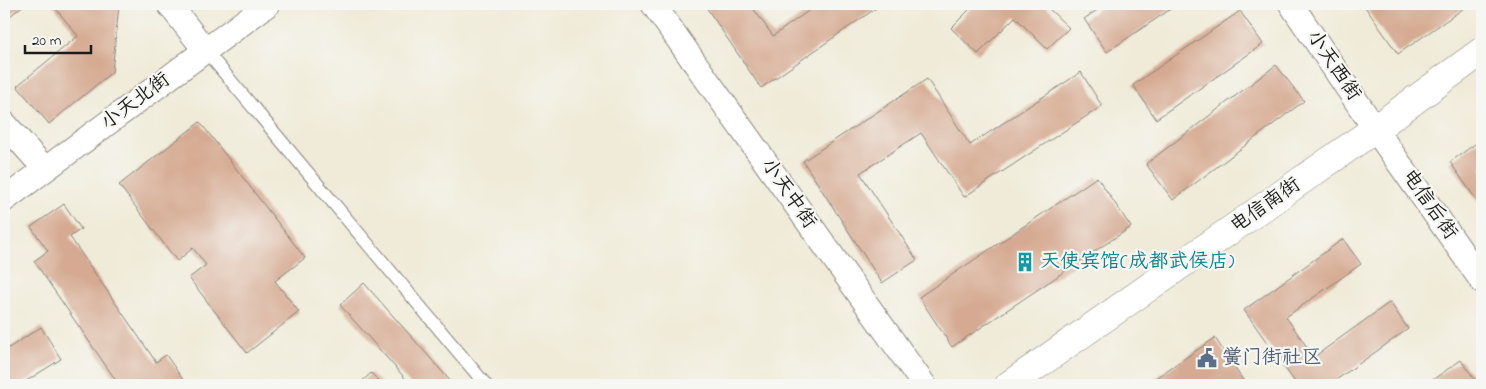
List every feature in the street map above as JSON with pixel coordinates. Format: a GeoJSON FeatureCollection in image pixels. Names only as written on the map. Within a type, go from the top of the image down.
{"type":"FeatureCollection","features":[{"type":"Feature","properties":{"kind":"street"},"geometry":{"type":"LineString","coordinates":[[169,4],[205,50]]}},
{"type":"Feature","properties":{"kind":"street","name":"小天北街"},"geometry":{"type":"LineString","coordinates":[[4,200],[268,4]]}},
{"type":"Feature","properties":{"kind":"street","name":"小天中街"},"geometry":{"type":"LineString","coordinates":[[653,4],[924,385]]}},
{"type":"Feature","properties":{"kind":"street","name":"小天西街"},"geometry":{"type":"LineString","coordinates":[[1291,4],[1375,129]]}},
{"type":"Feature","properties":{"kind":"street","name":"电信南街"},"geometry":{"type":"LineString","coordinates":[[1009,385],[1375,129],[1482,51]]}},
{"type":"Feature","properties":{"kind":"street"},"geometry":{"type":"LineString","coordinates":[[4,123],[45,169]]}},
{"type":"Feature","properties":{"kind":"street","name":"电信后街"},"geometry":{"type":"LineString","coordinates":[[1375,129],[1482,280]]}},
{"type":"Feature","properties":{"kind":"lane"},"geometry":{"type":"LineString","coordinates":[[205,50],[486,385]]}},
{"type":"Feature","properties":{"kind":"building"},"geometry":{"type":"Polygon","coordinates":[[[4,4],[25,4],[4,21],[4,4]]]}},
{"type":"Feature","properties":{"kind":"building"},"geometry":{"type":"Polygon","coordinates":[[[52,4],[119,5],[112,72],[49,124],[17,86],[78,36],[52,4]]]}},
{"type":"Feature","properties":{"kind":"building"},"geometry":{"type":"Polygon","coordinates":[[[704,4],[750,4],[773,36],[818,4],[882,4],[761,88],[704,4]]]}},
{"type":"Feature","properties":{"kind":"building"},"geometry":{"type":"Polygon","coordinates":[[[975,4],[1044,4],[1069,28],[1047,49],[1015,17],[978,54],[951,28],[975,4]]]}},
{"type":"Feature","properties":{"kind":"building"},"geometry":{"type":"Polygon","coordinates":[[[1106,4],[1178,4],[1107,52],[1084,19],[1106,4]]]}},
{"type":"Feature","properties":{"kind":"building"},"geometry":{"type":"Polygon","coordinates":[[[1363,4],[1470,4],[1398,54],[1363,4]]]}},
{"type":"Feature","properties":{"kind":"building"},"geometry":{"type":"Polygon","coordinates":[[[1240,11],[1263,44],[1156,119],[1133,85],[1240,11]]]}},
{"type":"Feature","properties":{"kind":"building"},"geometry":{"type":"Polygon","coordinates":[[[1276,65],[1304,101],[1173,200],[1146,164],[1276,65]]]}},
{"type":"Feature","properties":{"kind":"building"},"geometry":{"type":"Polygon","coordinates":[[[1081,72],[1102,106],[964,197],[921,133],[860,173],[917,260],[882,283],[803,161],[927,79],[970,145],[1081,72]]]}},
{"type":"Feature","properties":{"kind":"building"},"geometry":{"type":"Polygon","coordinates":[[[200,122],[305,258],[275,281],[299,312],[247,353],[189,278],[206,265],[193,248],[177,261],[119,185],[200,122]]]}},
{"type":"Feature","properties":{"kind":"building"},"geometry":{"type":"Polygon","coordinates":[[[1482,139],[1482,208],[1450,162],[1482,139]]]}},
{"type":"Feature","properties":{"kind":"building","name":"天使宾馆(成都武侯店)"},"geometry":{"type":"Polygon","coordinates":[[[1097,177],[1131,227],[952,347],[919,297],[1097,177]]]}},
{"type":"Feature","properties":{"kind":"building"},"geometry":{"type":"Polygon","coordinates":[[[64,204],[81,229],[70,237],[156,362],[166,355],[186,384],[119,385],[34,261],[48,251],[31,227],[64,204]]]}},
{"type":"Feature","properties":{"kind":"building"},"geometry":{"type":"Polygon","coordinates":[[[1343,239],[1361,264],[1286,317],[1314,357],[1390,302],[1408,329],[1329,385],[1297,385],[1244,310],[1343,239]]]}},
{"type":"Feature","properties":{"kind":"building"},"geometry":{"type":"Polygon","coordinates":[[[364,283],[454,385],[411,385],[340,305],[364,283]]]}},
{"type":"Feature","properties":{"kind":"building"},"geometry":{"type":"Polygon","coordinates":[[[41,327],[61,359],[20,385],[4,385],[4,351],[41,327]]]}},
{"type":"Feature","properties":{"kind":"building","name":"黉门街社区"},"geometry":{"type":"Polygon","coordinates":[[[1215,338],[1246,385],[1158,385],[1154,379],[1215,338]]]}},
{"type":"Feature","properties":{"kind":"building"},"geometry":{"type":"Polygon","coordinates":[[[1461,360],[1479,385],[1425,385],[1461,360]]]}},
{"type":"Feature","properties":{"kind":"building"},"geometry":{"type":"Polygon","coordinates":[[[371,373],[383,385],[358,385],[371,373]]]}},
{"type":"Feature","properties":{"kind":"place","name":"天使宾馆(成都武侯店)"},"geometry":{"type":"Point","coordinates":[1025,262]}},
{"type":"Feature","properties":{"kind":"place","name":"黉门街社区"},"geometry":{"type":"Point","coordinates":[1207,358]}}]}
